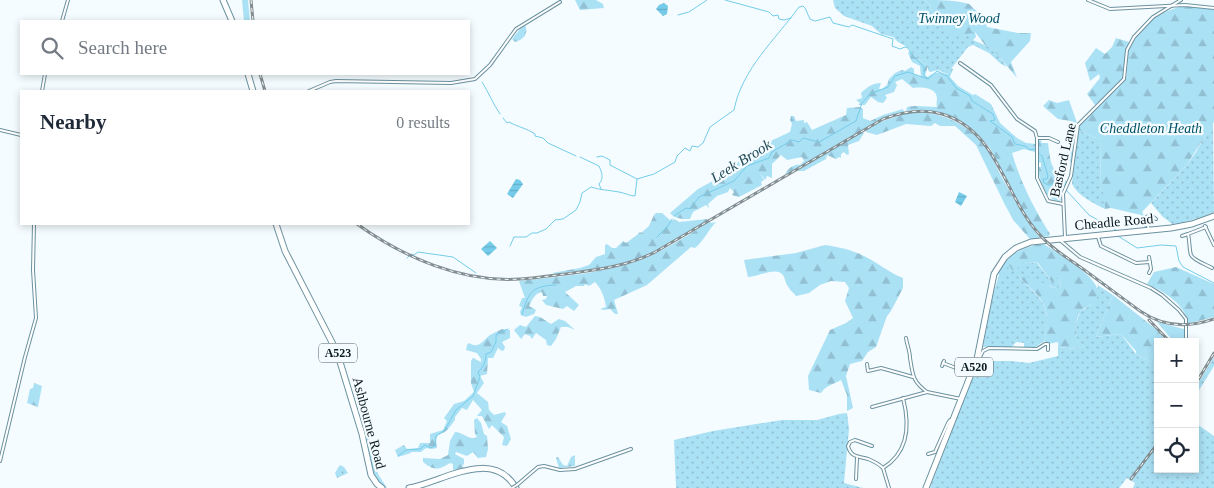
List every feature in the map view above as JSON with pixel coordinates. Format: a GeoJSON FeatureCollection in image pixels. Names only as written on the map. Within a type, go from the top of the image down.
{"type":"FeatureCollection","features":[{"type":"Feature","properties":{"kind":"highway"},"geometry":{"type":"LineString","coordinates":[[223,0],[232,20]]}},
{"type":"Feature","properties":{"kind":"highway"},"geometry":{"type":"LineString","coordinates":[[248,75],[253,90]]}},
{"type":"Feature","properties":{"kind":"highway","name":"Cheadle Road"},"geometry":{"type":"LineString","coordinates":[[977,359],[994,274],[1005,257],[1016,248],[1031,242],[1181,226],[1214,216]]}},
{"type":"Feature","properties":{"kind":"highway","name":"Ashbourne Road"},"geometry":{"type":"LineString","coordinates":[[276,225],[284,251],[337,352],[362,434],[371,475],[382,488]]}},
{"type":"Feature","properties":{"kind":"highway","name":"A520"},"geometry":{"type":"LineString","coordinates":[[926,488],[977,359]]}},
{"type":"Feature","properties":{"kind":"highway"},"geometry":{"type":"LineString","coordinates":[[409,488],[431,483],[464,471],[483,468],[493,469],[501,473],[517,486]]}},
{"type":"Feature","properties":{"kind":"street"},"geometry":{"type":"LineString","coordinates":[[62,20],[68,0]]}},
{"type":"Feature","properties":{"kind":"street"},"geometry":{"type":"LineString","coordinates":[[1088,0],[1110,9],[1173,5],[1214,8]]}},
{"type":"Feature","properties":{"kind":"street","name":"Basford Lane"},"geometry":{"type":"LineString","coordinates":[[1063,238],[1064,191],[1071,176],[1078,125],[1124,79],[1127,50],[1134,37],[1153,17],[1181,0]]}},
{"type":"Feature","properties":{"kind":"street"},"geometry":{"type":"LineString","coordinates":[[311,90],[336,81],[451,84],[475,80],[490,65],[516,29],[560,2]]}},
{"type":"Feature","properties":{"kind":"street"},"geometry":{"type":"LineString","coordinates":[[960,63],[991,85],[1018,119],[1034,130],[1037,138],[1037,178],[1047,200],[1063,204]]}},
{"type":"Feature","properties":{"kind":"street"},"geometry":{"type":"LineString","coordinates":[[42,90],[45,75]]}},
{"type":"Feature","properties":{"kind":"street"},"geometry":{"type":"LineString","coordinates":[[0,130],[20,134]]}},
{"type":"Feature","properties":{"kind":"street"},"geometry":{"type":"LineString","coordinates":[[1037,138],[1049,138],[1058,142]]}},
{"type":"Feature","properties":{"kind":"street"},"geometry":{"type":"LineString","coordinates":[[1149,230],[1146,220],[1148,215],[1156,218]]}},
{"type":"Feature","properties":{"kind":"street"},"geometry":{"type":"LineString","coordinates":[[0,461],[36,318],[33,270],[34,225]]}},
{"type":"Feature","properties":{"kind":"street"},"geometry":{"type":"LineString","coordinates":[[1182,236],[1205,227],[1214,245]]}},
{"type":"Feature","properties":{"kind":"street"},"geometry":{"type":"LineString","coordinates":[[1098,234],[1101,246],[1136,263],[1150,262]]}},
{"type":"Feature","properties":{"kind":"street"},"geometry":{"type":"LineString","coordinates":[[1188,234],[1192,257],[1214,267]]}},
{"type":"Feature","properties":{"kind":"street"},"geometry":{"type":"LineString","coordinates":[[1063,238],[1062,243],[1080,257],[1151,288],[1162,295],[1186,319],[1186,338]]}},
{"type":"Feature","properties":{"kind":"street"},"geometry":{"type":"LineString","coordinates":[[1149,274],[1151,269],[1150,257]]}},
{"type":"Feature","properties":{"kind":"street"},"geometry":{"type":"LineString","coordinates":[[906,338],[913,377],[927,392]]}},
{"type":"Feature","properties":{"kind":"street"},"geometry":{"type":"LineString","coordinates":[[977,359],[987,348],[1037,349],[1048,344],[1048,350]]}},
{"type":"Feature","properties":{"kind":"street"},"geometry":{"type":"LineString","coordinates":[[943,363],[971,374]]}},
{"type":"Feature","properties":{"kind":"street"},"geometry":{"type":"LineString","coordinates":[[867,364],[868,371],[881,368],[913,377]]}},
{"type":"Feature","properties":{"kind":"street"},"geometry":{"type":"LineString","coordinates":[[872,407],[927,392],[961,399]]}},
{"type":"Feature","properties":{"kind":"street"},"geometry":{"type":"LineString","coordinates":[[883,468],[896,457],[906,434],[907,417],[903,398]]}},
{"type":"Feature","properties":{"kind":"street"},"geometry":{"type":"LineString","coordinates":[[928,454],[935,452],[948,423],[950,420],[952,421]]}},
{"type":"Feature","properties":{"kind":"street"},"geometry":{"type":"LineString","coordinates":[[872,446],[855,440],[850,442],[848,446],[849,450],[857,458],[869,459],[883,468],[889,488]]}},
{"type":"Feature","properties":{"kind":"street"},"geometry":{"type":"LineString","coordinates":[[512,488],[517,486],[538,467],[544,466],[560,470],[575,469],[632,449]]}},
{"type":"Feature","properties":{"kind":"street"},"geometry":{"type":"LineString","coordinates":[[856,479],[857,458]]}},
{"type":"Feature","properties":{"kind":"green space"},"geometry":{"type":"Polygon","coordinates":[[[242,0],[248,0],[250,20],[244,20],[242,0]]]}},
{"type":"Feature","properties":{"kind":"green space"},"geometry":{"type":"Polygon","coordinates":[[[575,0],[596,0],[603,4],[604,8],[580,10],[575,0]]]}},
{"type":"Feature","properties":{"kind":"green space"},"geometry":{"type":"Polygon","coordinates":[[[833,0],[925,0],[930,5],[936,24],[975,32],[976,37],[973,40],[994,49],[1007,67],[989,53],[973,45],[968,47],[947,74],[938,70],[930,72],[928,66],[914,56],[909,48],[893,37],[881,34],[872,26],[844,16],[835,8],[833,0]]]}},
{"type":"Feature","properties":{"kind":"green space","name":"Twinney Wood"},"geometry":{"type":"Polygon","coordinates":[[[925,0],[953,1],[969,4],[982,14],[987,27],[1018,33],[1031,33],[1030,41],[1011,62],[1017,78],[994,50],[985,45],[975,32],[957,37],[936,24],[930,5],[925,0]]]}},
{"type":"Feature","properties":{"kind":"green space","name":"Cheddleton Heath"},"geometry":{"type":"Polygon","coordinates":[[[1185,6],[1214,9],[1214,122],[1186,166],[1142,212],[1146,219],[1147,227],[1144,227],[1141,215],[1111,208],[1105,209],[1105,195],[1100,189],[1101,140],[1078,130],[1086,116],[1126,79],[1128,51],[1135,35],[1150,21],[1168,11],[1185,6]]]}},
{"type":"Feature","properties":{"kind":"green space"},"geometry":{"type":"Polygon","coordinates":[[[525,25],[526,31],[524,36],[515,42],[512,39],[525,25]]]}},
{"type":"Feature","properties":{"kind":"green space"},"geometry":{"type":"Polygon","coordinates":[[[1116,38],[1129,42],[1124,77],[1108,95],[1095,105],[1087,94],[1100,78],[1099,74],[1090,81],[1085,63],[1096,48],[1105,54],[1112,47],[1116,38]]]}},
{"type":"Feature","properties":{"kind":"green space"},"geometry":{"type":"Polygon","coordinates":[[[911,50],[914,56],[928,66],[925,75],[927,77],[937,72],[947,74],[951,68],[953,69],[950,77],[958,86],[991,104],[1000,123],[1017,138],[1026,143],[1036,144],[1035,152],[1024,149],[1012,153],[1023,184],[1050,234],[1049,236],[1043,237],[1034,227],[990,148],[973,130],[942,114],[906,111],[907,107],[911,106],[937,107],[935,92],[925,88],[913,88],[902,79],[895,82],[897,85],[894,92],[885,95],[887,98],[883,103],[871,97],[865,105],[859,105],[860,103],[856,100],[862,98],[861,93],[863,91],[878,83],[881,83],[879,89],[882,89],[895,73],[902,70],[905,71],[911,67],[914,69],[914,74],[921,77],[920,66],[912,62],[908,53],[911,50]]]}},
{"type":"Feature","properties":{"kind":"green space"},"geometry":{"type":"Polygon","coordinates":[[[1049,100],[1057,103],[1069,100],[1077,123],[1071,163],[1067,155],[1071,121],[1058,119],[1043,106],[1049,100]]]}},
{"type":"Feature","properties":{"kind":"green space"},"geometry":{"type":"Polygon","coordinates":[[[860,107],[863,109],[863,118],[870,121],[903,109],[904,112],[883,118],[785,175],[791,167],[800,165],[804,161],[802,157],[787,160],[781,155],[772,164],[772,178],[767,176],[765,180],[760,173],[764,180],[761,182],[762,185],[739,197],[732,195],[734,192],[730,188],[728,192],[717,196],[708,204],[709,208],[706,205],[693,212],[690,219],[676,218],[670,213],[698,189],[726,174],[749,151],[790,132],[791,116],[794,116],[796,121],[804,120],[804,123],[807,122],[812,130],[846,115],[847,108],[860,107]]]}},
{"type":"Feature","properties":{"kind":"green space"},"geometry":{"type":"Polygon","coordinates":[[[908,113],[941,116],[951,119],[969,130],[990,153],[1015,200],[1040,238],[1030,239],[1014,221],[976,145],[955,126],[940,126],[935,123],[931,126],[906,124],[877,135],[866,132],[866,130],[880,122],[908,113]]]}},
{"type":"Feature","properties":{"kind":"green space"},"geometry":{"type":"Polygon","coordinates":[[[1213,122],[1214,212],[1193,220],[1172,224],[1151,203],[1186,166],[1213,122]]]}},
{"type":"Feature","properties":{"kind":"green space"},"geometry":{"type":"Polygon","coordinates":[[[1078,130],[1101,140],[1100,189],[1106,195],[1105,209],[1082,196],[1072,184],[1078,130]]]}},
{"type":"Feature","properties":{"kind":"green space"},"geometry":{"type":"Polygon","coordinates":[[[861,132],[864,133],[859,141],[848,145],[849,154],[847,155],[844,152],[841,154],[841,158],[836,159],[827,155],[826,159],[804,171],[797,171],[861,132]]]}},
{"type":"Feature","properties":{"kind":"green space"},"geometry":{"type":"Polygon","coordinates":[[[1040,139],[1042,143],[1048,143],[1052,165],[1068,182],[1063,190],[1058,185],[1051,188],[1055,195],[1061,196],[1059,201],[1049,197],[1041,183],[1039,167],[1041,167],[1041,163],[1038,162],[1038,142],[1040,139]]]}},
{"type":"Feature","properties":{"kind":"green space"},"geometry":{"type":"Polygon","coordinates":[[[656,213],[662,213],[671,221],[674,219],[679,222],[707,219],[708,221],[660,249],[632,261],[600,268],[552,273],[589,265],[596,257],[605,254],[605,245],[616,248],[623,241],[626,243],[641,233],[649,226],[656,213]]]}},
{"type":"Feature","properties":{"kind":"green space"},"geometry":{"type":"Polygon","coordinates":[[[709,222],[716,222],[695,248],[691,247],[647,285],[614,300],[618,314],[615,314],[610,309],[600,309],[606,307],[601,290],[595,282],[589,286],[585,284],[584,286],[576,286],[565,292],[579,305],[574,311],[567,306],[563,309],[546,305],[542,300],[546,299],[547,296],[543,296],[542,292],[536,295],[529,306],[536,310],[534,314],[526,317],[521,315],[522,307],[519,306],[522,298],[525,298],[519,281],[587,273],[620,266],[667,248],[709,222]]]}},
{"type":"Feature","properties":{"kind":"green space"},"geometry":{"type":"Polygon","coordinates":[[[1044,244],[1071,262],[1090,278],[1096,287],[1098,295],[1094,302],[1081,311],[1077,318],[1077,341],[1085,346],[1074,349],[1059,347],[1059,356],[1058,342],[1048,344],[1044,341],[1047,319],[1043,304],[1039,297],[1018,276],[1033,278],[1051,287],[1059,288],[1061,284],[1057,277],[1055,282],[1051,281],[1038,263],[1034,262],[1020,265],[1016,270],[1012,270],[1009,265],[1003,274],[998,272],[1007,260],[1017,252],[1044,244]]]}},
{"type":"Feature","properties":{"kind":"green space"},"geometry":{"type":"Polygon","coordinates":[[[825,245],[846,249],[861,255],[903,278],[903,288],[887,316],[876,347],[868,352],[862,361],[850,364],[846,376],[853,408],[847,411],[847,395],[841,380],[827,387],[821,393],[809,390],[808,376],[830,330],[853,318],[845,301],[849,288],[845,282],[831,281],[820,285],[809,293],[796,296],[788,287],[784,276],[780,273],[771,272],[748,277],[744,260],[796,253],[825,245]]]}},
{"type":"Feature","properties":{"kind":"green space"},"geometry":{"type":"Polygon","coordinates":[[[1028,262],[1037,263],[1051,281],[1057,276],[1061,285],[1059,288],[1019,277],[1044,304],[1047,319],[1044,341],[1034,348],[1024,347],[1024,343],[1016,342],[1012,347],[983,347],[993,295],[999,275],[998,272],[1009,265],[1028,262]]]}},
{"type":"Feature","properties":{"kind":"green space"},"geometry":{"type":"Polygon","coordinates":[[[1176,267],[1214,284],[1214,317],[1187,324],[1183,311],[1173,299],[1147,284],[1154,272],[1176,267]]]}},
{"type":"Feature","properties":{"kind":"green space"},"geometry":{"type":"Polygon","coordinates":[[[1096,284],[1113,295],[1096,337],[1121,334],[1136,354],[1154,364],[1154,473],[1199,473],[1199,425],[1214,436],[1214,488],[1133,488],[1135,483],[1127,478],[1119,488],[930,488],[980,361],[1029,363],[1058,356],[1058,347],[1074,349],[1084,346],[1077,341],[1076,324],[1080,312],[1093,303],[1098,286],[1096,284]]]}},
{"type":"Feature","properties":{"kind":"green space"},"geometry":{"type":"Polygon","coordinates":[[[1113,295],[1157,330],[1164,338],[1154,338],[1154,364],[1136,354],[1136,351],[1121,334],[1096,337],[1113,295]]]}},
{"type":"Feature","properties":{"kind":"green space"},"geometry":{"type":"Polygon","coordinates":[[[535,316],[551,324],[559,319],[565,321],[575,330],[561,327],[551,346],[547,345],[546,340],[536,333],[532,339],[525,334],[521,339],[514,330],[520,325],[526,327],[535,316]]]}},
{"type":"Feature","properties":{"kind":"green space"},"geometry":{"type":"Polygon","coordinates":[[[1157,322],[1184,329],[1185,338],[1171,338],[1157,322]]]}},
{"type":"Feature","properties":{"kind":"green space"},"geometry":{"type":"Polygon","coordinates":[[[502,329],[510,330],[510,338],[502,342],[505,347],[504,350],[502,351],[498,348],[493,358],[488,358],[487,374],[480,376],[484,383],[477,393],[488,402],[489,410],[494,415],[505,412],[506,414],[501,422],[507,426],[511,439],[507,446],[502,445],[504,437],[492,425],[489,429],[482,416],[477,416],[482,410],[473,400],[467,410],[462,408],[448,429],[438,435],[436,439],[437,448],[426,448],[421,452],[411,452],[398,457],[395,450],[404,445],[407,449],[418,448],[420,443],[430,443],[430,434],[443,430],[447,421],[444,418],[454,404],[464,401],[474,392],[471,383],[471,361],[473,358],[481,362],[481,359],[477,353],[466,350],[467,345],[469,343],[478,345],[490,335],[502,329]]]}},
{"type":"Feature","properties":{"kind":"green space"},"geometry":{"type":"Polygon","coordinates":[[[1214,357],[1214,366],[1199,390],[1199,382],[1214,357]]]}},
{"type":"Feature","properties":{"kind":"green space"},"geometry":{"type":"Polygon","coordinates":[[[34,383],[42,386],[38,407],[27,403],[30,389],[33,388],[34,383]]]}},
{"type":"Feature","properties":{"kind":"green space"},"geometry":{"type":"Polygon","coordinates":[[[847,413],[849,429],[844,483],[863,488],[676,488],[674,440],[713,431],[782,420],[817,420],[847,413]]]}},
{"type":"Feature","properties":{"kind":"green space"},"geometry":{"type":"Polygon","coordinates":[[[358,415],[363,417],[365,430],[375,455],[378,474],[387,488],[373,478],[358,415]]]}},
{"type":"Feature","properties":{"kind":"green space"},"geometry":{"type":"Polygon","coordinates":[[[477,418],[481,423],[484,434],[487,436],[488,449],[486,457],[478,458],[473,452],[467,456],[456,452],[455,454],[464,459],[462,466],[466,469],[456,473],[453,469],[453,464],[450,463],[436,468],[430,467],[423,462],[423,458],[440,459],[448,455],[450,441],[455,432],[471,438],[477,437],[474,420],[477,418]]]}},
{"type":"Feature","properties":{"kind":"green space"},"geometry":{"type":"Polygon","coordinates":[[[575,455],[575,466],[559,468],[556,458],[558,457],[563,465],[567,466],[571,457],[575,455]]]}},
{"type":"Feature","properties":{"kind":"green space"},"geometry":{"type":"Polygon","coordinates":[[[340,465],[348,473],[337,478],[335,473],[340,465]]]}},
{"type":"Feature","properties":{"kind":"shaded area"},"geometry":{"type":"Polygon","coordinates":[[[664,3],[668,6],[667,14],[663,16],[656,9],[664,3]]]}},
{"type":"Feature","properties":{"kind":"shaded area"},"geometry":{"type":"Polygon","coordinates":[[[516,179],[520,180],[523,184],[513,198],[507,194],[516,179]]]}},
{"type":"Feature","properties":{"kind":"shaded area"},"geometry":{"type":"Polygon","coordinates":[[[959,192],[967,196],[961,206],[955,202],[959,192]]]}},
{"type":"Feature","properties":{"kind":"shaded area"},"geometry":{"type":"Polygon","coordinates":[[[490,241],[497,248],[488,256],[481,249],[490,241]]]}},
{"type":"Feature","properties":{"kind":"waterway"},"geometry":{"type":"LineString","coordinates":[[678,15],[689,12],[707,0]]}},
{"type":"Feature","properties":{"kind":"waterway"},"geometry":{"type":"LineString","coordinates":[[725,0],[769,12],[773,16],[778,15],[779,19],[791,18]]}},
{"type":"Feature","properties":{"kind":"waterway"},"geometry":{"type":"LineString","coordinates":[[510,246],[514,237],[526,237],[532,233],[537,233],[546,229],[555,220],[563,219],[576,210],[582,193],[591,187],[635,196],[637,179],[654,174],[675,162],[677,156],[685,148],[690,151],[692,146],[698,147],[703,143],[710,127],[734,110],[738,95],[752,68],[799,7],[803,6],[810,19],[815,21],[830,17],[833,23],[849,27],[852,25],[893,39],[892,46],[900,49],[908,48],[924,67],[924,75],[928,79]]}},
{"type":"Feature","properties":{"kind":"waterway","name":"Leek Brook"},"geometry":{"type":"LineString","coordinates":[[674,216],[686,208],[690,209],[699,197],[734,181],[747,166],[769,158],[772,152],[792,140],[799,142],[803,138],[819,142],[856,121],[862,103],[870,94],[888,87],[895,76],[908,72],[928,79],[937,71],[947,76],[956,88],[970,96],[972,101],[993,114],[995,120],[990,121],[1012,137],[1015,144],[1025,146],[1030,150],[1034,149],[1042,156],[1048,176],[1047,179],[1043,179],[1044,183],[1062,185],[1089,215],[1116,230]]}},
{"type":"Feature","properties":{"kind":"waterway"},"geometry":{"type":"LineString","coordinates":[[482,82],[500,114]]}},
{"type":"Feature","properties":{"kind":"waterway"},"geometry":{"type":"LineString","coordinates":[[503,118],[507,123],[509,122],[528,130],[535,134],[535,136],[543,138],[548,143],[576,156]]}},
{"type":"Feature","properties":{"kind":"waterway"},"geometry":{"type":"LineString","coordinates":[[597,157],[602,156],[610,160],[610,165],[637,179]]}},
{"type":"Feature","properties":{"kind":"waterway"},"geometry":{"type":"LineString","coordinates":[[580,157],[599,166],[602,175],[602,180],[599,184],[601,189]]}},
{"type":"Feature","properties":{"kind":"waterway","name":"Leek Brook"},"geometry":{"type":"LineString","coordinates":[[657,237],[672,219]]}},
{"type":"Feature","properties":{"kind":"waterway","name":"Leek Brook"},"geometry":{"type":"LineString","coordinates":[[1118,236],[1137,248],[1161,245],[1176,246],[1179,261],[1183,267],[1214,283]]}},
{"type":"Feature","properties":{"kind":"waterway"},"geometry":{"type":"LineString","coordinates":[[407,258],[411,254],[414,255],[418,252],[453,257],[476,273]]}},
{"type":"Feature","properties":{"kind":"waterway","name":"Leek Brook"},"geometry":{"type":"LineString","coordinates":[[522,315],[526,301],[532,292],[541,287],[556,285]]}},
{"type":"Feature","properties":{"kind":"waterway","name":"Leek Brook"},"geometry":{"type":"LineString","coordinates":[[398,456],[406,450],[420,449],[425,445],[430,448],[435,446],[436,436],[445,430],[456,410],[473,396],[480,377],[478,372],[484,364],[486,354],[491,352],[496,342],[496,335],[508,329]]}},
{"type":"Feature","properties":{"kind":"railway"},"geometry":{"type":"LineString","coordinates":[[251,0],[253,20]]}},
{"type":"Feature","properties":{"kind":"railway"},"geometry":{"type":"LineString","coordinates":[[260,75],[265,90]]}},
{"type":"Feature","properties":{"kind":"railway"},"geometry":{"type":"LineString","coordinates":[[358,225],[413,257],[455,272],[477,277],[520,279],[605,268],[637,260],[657,251],[883,119],[897,114],[927,111],[942,114],[961,123],[976,135],[989,150],[1028,220],[1057,251],[1140,311],[1158,320],[1185,325],[1214,319]]}},
{"type":"Feature","properties":{"kind":"railway"},"geometry":{"type":"LineString","coordinates":[[1149,320],[1166,338]]}},
{"type":"Feature","properties":{"kind":"railway"},"geometry":{"type":"LineString","coordinates":[[1196,383],[1214,353]]}},
{"type":"Feature","properties":{"kind":"railway"},"geometry":{"type":"LineString","coordinates":[[1131,479],[1154,448]]}}]}
